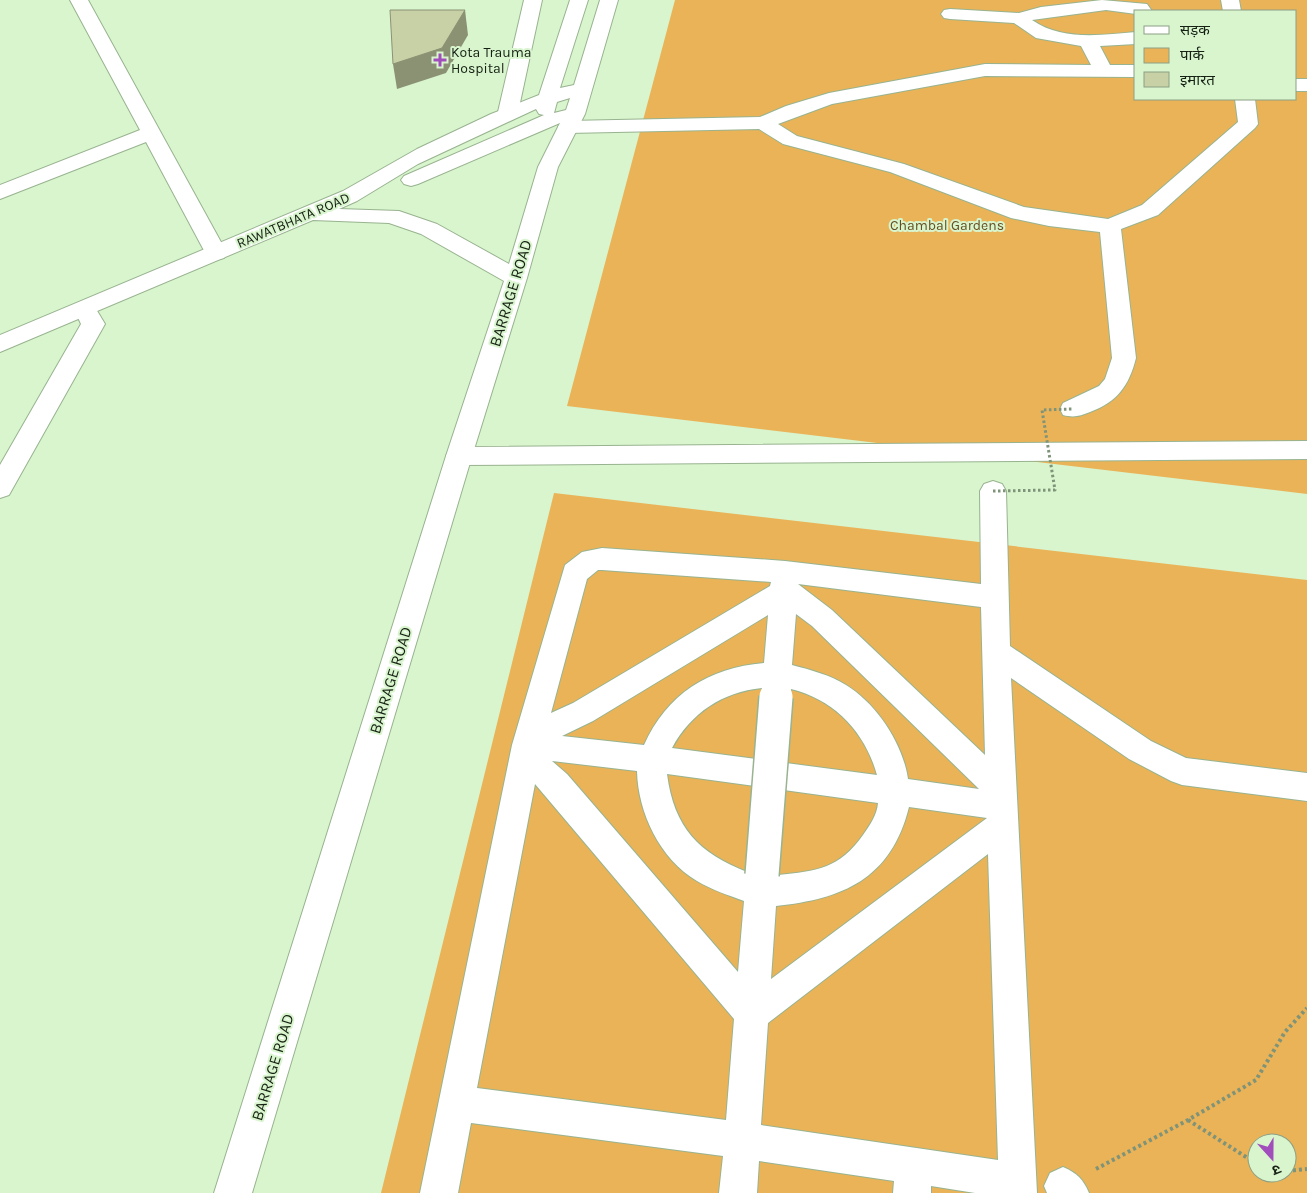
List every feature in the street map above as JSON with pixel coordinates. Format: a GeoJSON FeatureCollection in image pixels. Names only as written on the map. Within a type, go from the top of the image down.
{"type":"FeatureCollection","features":[{"type":"Feature","properties":{"kind":"main road"},"geometry":{"type":"LineString","coordinates":[[79,0],[216,253]]}},
{"type":"Feature","properties":{"kind":"main road"},"geometry":{"type":"LineString","coordinates":[[508,112],[533,0]]}},
{"type":"Feature","properties":{"kind":"main road","name":"BARRAGE ROAD"},"geometry":{"type":"LineString","coordinates":[[548,167],[545,121],[548,97],[579,0]]}},
{"type":"Feature","properties":{"kind":"main road","name":"BARRAGE ROAD"},"geometry":{"type":"LineString","coordinates":[[233,1193],[459,456],[516,278],[548,167],[572,121],[609,0]]}},
{"type":"Feature","properties":{"kind":"main road"},"geometry":{"type":"LineString","coordinates":[[950,14],[1019,18],[1041,12],[1106,5],[1141,8],[1142,10]]}},
{"type":"Feature","properties":{"kind":"main road"},"geometry":{"type":"LineString","coordinates":[[1019,18],[1032,31],[1056,38],[1088,41],[1134,38]]}},
{"type":"Feature","properties":{"kind":"main road"},"geometry":{"type":"LineString","coordinates":[[1088,41],[1103,71]]}},
{"type":"Feature","properties":{"kind":"main road"},"geometry":{"type":"LineString","coordinates":[[350,196],[395,187],[545,121],[763,123],[793,110],[829,99],[985,70],[1134,71]]}},
{"type":"Feature","properties":{"kind":"main road","name":"RAWATBHATA ROAD"},"geometry":{"type":"LineString","coordinates":[[0,344],[350,196],[381,175],[508,112],[548,97],[581,89]]}},
{"type":"Feature","properties":{"kind":"main road"},"geometry":{"type":"LineString","coordinates":[[763,123],[790,140],[897,168],[1019,213],[1049,219],[1110,226],[1150,210],[1248,124],[1245,100]]}},
{"type":"Feature","properties":{"kind":"main road"},"geometry":{"type":"LineString","coordinates":[[0,193],[151,132]]}},
{"type":"Feature","properties":{"kind":"main road"},"geometry":{"type":"LineString","coordinates":[[299,216],[359,214],[391,216],[429,229],[516,278]]}},
{"type":"Feature","properties":{"kind":"main road"},"geometry":{"type":"LineString","coordinates":[[1072,409],[1107,394],[1120,378],[1124,358],[1110,226]]}},
{"type":"Feature","properties":{"kind":"main road"},"geometry":{"type":"LineString","coordinates":[[0,488],[93,324],[85,309]]}},
{"type":"Feature","properties":{"kind":"main road"},"geometry":{"type":"LineString","coordinates":[[459,456],[1307,450]]}},
{"type":"Feature","properties":{"kind":"main road"},"geometry":{"type":"LineString","coordinates":[[455,1103],[742,1140],[913,1180],[1018,1187],[994,597],[993,491]]}},
{"type":"Feature","properties":{"kind":"main road"},"geometry":{"type":"LineString","coordinates":[[439,1193],[455,1103],[527,746],[575,574],[592,560],[602,559],[784,582],[994,597]]}},
{"type":"Feature","properties":{"kind":"main road"},"geometry":{"type":"LineString","coordinates":[[738,1193],[784,582]]}},
{"type":"Feature","properties":{"kind":"main road"},"geometry":{"type":"LineString","coordinates":[[527,746],[784,582]]}},
{"type":"Feature","properties":{"kind":"main road"},"geometry":{"type":"LineString","coordinates":[[784,582],[822,618],[1002,807]]}},
{"type":"Feature","properties":{"kind":"main road"},"geometry":{"type":"LineString","coordinates":[[996,652],[1162,763],[1182,771],[1307,786]]}},
{"type":"Feature","properties":{"kind":"main road"},"geometry":{"type":"LineString","coordinates":[[752,675],[777,686],[814,683],[837,694],[856,709],[874,730],[886,753],[894,792],[890,818],[863,861],[845,875],[824,884],[804,889],[717,877],[696,864],[674,840],[659,810],[653,785],[652,759],[663,734],[679,712],[697,697],[726,683],[752,675]]}},
{"type":"Feature","properties":{"kind":"main road"},"geometry":{"type":"LineString","coordinates":[[527,746],[652,759],[1002,807]]}},
{"type":"Feature","properties":{"kind":"main road"},"geometry":{"type":"LineString","coordinates":[[527,746],[556,784],[752,1014]]}},
{"type":"Feature","properties":{"kind":"main road"},"geometry":{"type":"LineString","coordinates":[[752,1014],[1002,807]]}},
{"type":"Feature","properties":{"kind":"path"},"geometry":{"type":"LineString","coordinates":[[993,491],[1055,490],[1042,410],[1072,409]]}},
{"type":"Feature","properties":{"kind":"path"},"geometry":{"type":"LineString","coordinates":[[1066,1190],[1256,1080],[1285,1032],[1307,1008]]}},
{"type":"Feature","properties":{"kind":"path"},"geometry":{"type":"LineString","coordinates":[[1188,1120],[1247,1158]]}},
{"type":"Feature","properties":{"kind":"green space","name":"Chambal Gardens"},"geometry":{"type":"Polygon","coordinates":[[[675,0],[1307,0],[1307,494],[567,406],[675,0]]]}},
{"type":"Feature","properties":{"kind":"green space"},"geometry":{"type":"Polygon","coordinates":[[[554,493],[1307,580],[1307,1193],[381,1193],[554,493]]]}},
{"type":"Feature","properties":{"kind":"building"},"geometry":{"type":"Polygon","coordinates":[[[390,10],[465,10],[442,48],[393,64],[390,10]]]}},
{"type":"Feature","properties":{"kind":"place","name":"Kota Trauma Hospital"},"geometry":{"type":"Point","coordinates":[440,60]}}]}
